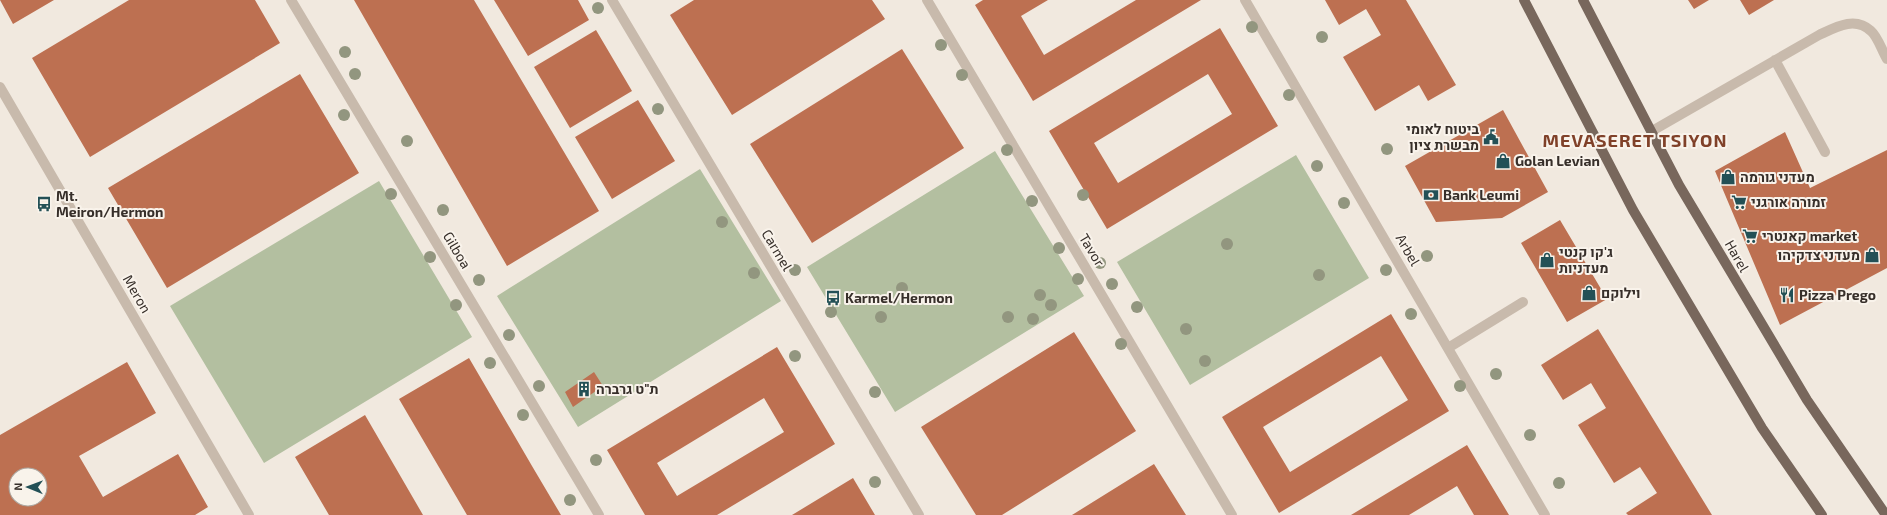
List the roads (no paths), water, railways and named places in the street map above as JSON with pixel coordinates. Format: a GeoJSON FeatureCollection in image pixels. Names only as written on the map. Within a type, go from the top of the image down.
{"type":"FeatureCollection","features":[{"type":"Feature","properties":{"kind":"main road"},"geometry":{"type":"LineString","coordinates":[[1524,0],[1633,210],[1762,428],[1822,515]]}},
{"type":"Feature","properties":{"kind":"main road","name":"Harel"},"geometry":{"type":"LineString","coordinates":[[1583,0],[1679,185],[1807,400],[1886,515]]}},
{"type":"Feature","properties":{"kind":"street","name":"Gilboa"},"geometry":{"type":"LineString","coordinates":[[291,0],[599,515]]}},
{"type":"Feature","properties":{"kind":"street","name":"Carmel"},"geometry":{"type":"LineString","coordinates":[[612,0],[919,515]]}},
{"type":"Feature","properties":{"kind":"street","name":"Tavor"},"geometry":{"type":"LineString","coordinates":[[927,0],[1232,515]]}},
{"type":"Feature","properties":{"kind":"street","name":"Arbel"},"geometry":{"type":"LineString","coordinates":[[1245,0],[1545,515]]}},
{"type":"Feature","properties":{"kind":"street"},"geometry":{"type":"LineString","coordinates":[[1652,131],[1819,35],[1842,25],[1858,23],[1872,32],[1887,59]]}},
{"type":"Feature","properties":{"kind":"street"},"geometry":{"type":"LineString","coordinates":[[1776,60],[1825,152]]}},
{"type":"Feature","properties":{"kind":"street","name":"Meron"},"geometry":{"type":"LineString","coordinates":[[0,86],[249,515]]}},
{"type":"Feature","properties":{"kind":"street"},"geometry":{"type":"LineString","coordinates":[[1448,348],[1523,302]]}},
{"type":"Feature","properties":{"kind":"place","name":"ביטוח לאומי מבשרת ציון"},"geometry":{"type":"Point","coordinates":[1491,137]}},
{"type":"Feature","properties":{"kind":"place","name":"Golan Levian"},"geometry":{"type":"Point","coordinates":[1503,161]}},
{"type":"Feature","properties":{"kind":"place","name":"מעדני גורמה"},"geometry":{"type":"Point","coordinates":[1728,177]}},
{"type":"Feature","properties":{"kind":"place","name":"Bank Leumi"},"geometry":{"type":"Point","coordinates":[1431,195]}},
{"type":"Feature","properties":{"kind":"place","name":"זמורה אורגני"},"geometry":{"type":"Point","coordinates":[1739,202]}},
{"type":"Feature","properties":{"kind":"place","name":"Mt. Meiron/Hermon"},"geometry":{"type":"Point","coordinates":[44,204]}},
{"type":"Feature","properties":{"kind":"place","name":"קאנטרי market"},"geometry":{"type":"Point","coordinates":[1750,236]}},
{"type":"Feature","properties":{"kind":"place","name":"מעדני צדקיהו"},"geometry":{"type":"Point","coordinates":[1872,255]}},
{"type":"Feature","properties":{"kind":"place","name":"ג'קו קנטי מעדניות"},"geometry":{"type":"Point","coordinates":[1547,260]}},
{"type":"Feature","properties":{"kind":"place","name":"וילוקם"},"geometry":{"type":"Point","coordinates":[1589,293]}},
{"type":"Feature","properties":{"kind":"place","name":"Pizza Prego"},"geometry":{"type":"Point","coordinates":[1787,295]}},
{"type":"Feature","properties":{"kind":"place","name":"Karmel/Hermon"},"geometry":{"type":"Point","coordinates":[833,298]}},
{"type":"Feature","properties":{"kind":"place","name":"ת\"ט גרברה"},"geometry":{"type":"Point","coordinates":[584,389]}},
{"type":"Feature","properties":{"kind":"district","name":"MEVASERET TSIYON"},"geometry":{"type":"Point","coordinates":[1635,141]}}]}
